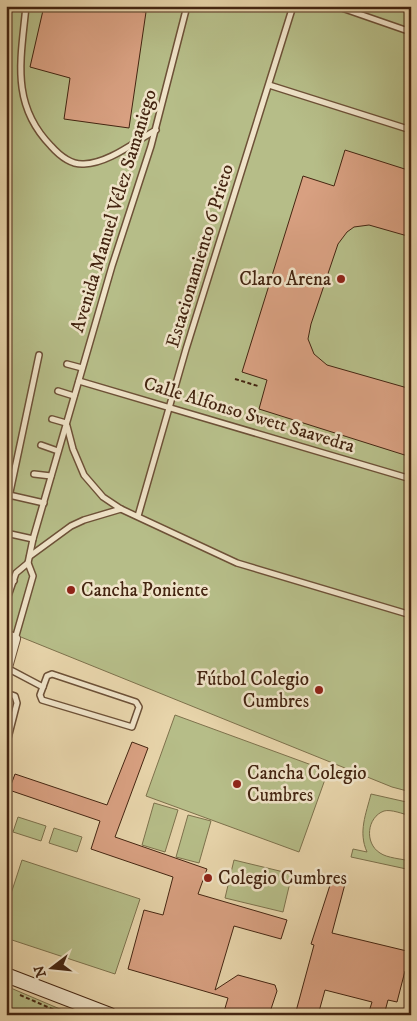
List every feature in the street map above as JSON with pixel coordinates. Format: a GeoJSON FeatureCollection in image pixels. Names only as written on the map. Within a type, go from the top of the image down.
{"type":"FeatureCollection","features":[{"type":"Feature","properties":{"kind":"main road"},"geometry":{"type":"LineString","coordinates":[[6,975],[102,1014]]}},
{"type":"Feature","properties":{"kind":"street"},"geometry":{"type":"LineString","coordinates":[[6,670],[10,637]]}},
{"type":"Feature","properties":{"kind":"lane"},"geometry":{"type":"LineString","coordinates":[[26,6],[20,71],[26,107],[40,135],[62,158],[83,165],[112,156],[156,130]]}},
{"type":"Feature","properties":{"kind":"lane","name":"Avenida Manuel Vélez Samaniego"},"geometry":{"type":"LineString","coordinates":[[29,560],[33,539],[78,380],[156,130],[187,6]]}},
{"type":"Feature","properties":{"kind":"lane","name":"Estacionamiento 6 Prieto"},"geometry":{"type":"LineString","coordinates":[[138,516],[169,407],[293,6]]}},
{"type":"Feature","properties":{"kind":"lane"},"geometry":{"type":"LineString","coordinates":[[336,6],[411,32]]}},
{"type":"Feature","properties":{"kind":"lane"},"geometry":{"type":"LineString","coordinates":[[268,85],[411,130]]}},
{"type":"Feature","properties":{"kind":"lane"},"geometry":{"type":"LineString","coordinates":[[6,511],[39,356]]}},
{"type":"Feature","properties":{"kind":"lane"},"geometry":{"type":"LineString","coordinates":[[67,364],[82,368]]}},
{"type":"Feature","properties":{"kind":"lane","name":"Calle Alfonso Swett Saavedra"},"geometry":{"type":"LineString","coordinates":[[78,380],[411,479]]}},
{"type":"Feature","properties":{"kind":"lane"},"geometry":{"type":"LineString","coordinates":[[58,391],[74,396]]}},
{"type":"Feature","properties":{"kind":"lane"},"geometry":{"type":"LineString","coordinates":[[52,419],[66,423],[73,449],[84,475],[103,497],[121,509],[236,563],[411,615]]}},
{"type":"Feature","properties":{"kind":"lane"},"geometry":{"type":"LineString","coordinates":[[41,445],[58,451]]}},
{"type":"Feature","properties":{"kind":"lane"},"geometry":{"type":"LineString","coordinates":[[34,474],[51,476]]}},
{"type":"Feature","properties":{"kind":"lane"},"geometry":{"type":"LineString","coordinates":[[9,495],[44,503]]}},
{"type":"Feature","properties":{"kind":"lane"},"geometry":{"type":"LineString","coordinates":[[6,602],[16,573],[70,526],[121,509]]}},
{"type":"Feature","properties":{"kind":"lane"},"geometry":{"type":"LineString","coordinates":[[6,533],[33,539]]}},
{"type":"Feature","properties":{"kind":"lane"},"geometry":{"type":"LineString","coordinates":[[10,637],[33,576],[29,560]]}},
{"type":"Feature","properties":{"kind":"lane"},"geometry":{"type":"LineString","coordinates":[[6,576],[14,581]]}},
{"type":"Feature","properties":{"kind":"lane"},"geometry":{"type":"LineString","coordinates":[[6,670],[43,687]]}},
{"type":"Feature","properties":{"kind":"lane"},"geometry":{"type":"LineString","coordinates":[[52,674],[136,702],[139,707],[132,726],[127,728],[42,700],[40,698],[43,687],[47,676],[52,674]]}},
{"type":"Feature","properties":{"kind":"lane"},"geometry":{"type":"LineString","coordinates":[[6,693],[15,696],[17,703],[6,746]]}},
{"type":"Feature","properties":{"kind":"path"},"geometry":{"type":"LineString","coordinates":[[236,380],[258,386]]}},
{"type":"Feature","properties":{"kind":"path"},"geometry":{"type":"LineString","coordinates":[[15,993],[66,1015]]}},
{"type":"Feature","properties":{"kind":"path"},"geometry":{"type":"LineString","coordinates":[[6,1011],[15,1015]]}},
{"type":"Feature","properties":{"kind":"green space"},"geometry":{"type":"Polygon","coordinates":[[[6,6],[411,6],[411,792],[392,787],[6,631],[6,6]]]}},
{"type":"Feature","properties":{"kind":"green space","name":"Cancha Colegio Cumbres"},"geometry":{"type":"Polygon","coordinates":[[[175,715],[328,771],[299,852],[146,796],[175,715]]]}},
{"type":"Feature","properties":{"kind":"green space"},"geometry":{"type":"Polygon","coordinates":[[[371,794],[411,803],[411,816],[394,811],[384,811],[378,814],[371,824],[370,837],[371,843],[380,853],[411,861],[411,870],[351,857],[353,849],[367,852],[364,845],[363,830],[371,794]]]}},
{"type":"Feature","properties":{"kind":"green space"},"geometry":{"type":"Polygon","coordinates":[[[154,803],[178,810],[165,852],[142,845],[154,803]]]}},
{"type":"Feature","properties":{"kind":"green space"},"geometry":{"type":"Polygon","coordinates":[[[188,815],[211,821],[199,863],[176,857],[188,815]]]}},
{"type":"Feature","properties":{"kind":"green space"},"geometry":{"type":"Polygon","coordinates":[[[18,817],[46,826],[41,841],[13,832],[18,817]]]}},
{"type":"Feature","properties":{"kind":"green space"},"geometry":{"type":"Polygon","coordinates":[[[54,828],[82,837],[77,852],[49,843],[54,828]]]}},
{"type":"Feature","properties":{"kind":"green space"},"geometry":{"type":"Polygon","coordinates":[[[22,860],[140,899],[115,974],[6,938],[6,909],[22,860]]]}},
{"type":"Feature","properties":{"kind":"green space"},"geometry":{"type":"Polygon","coordinates":[[[234,860],[292,874],[283,912],[225,898],[234,860]]]}},
{"type":"Feature","properties":{"kind":"green space"},"geometry":{"type":"Polygon","coordinates":[[[6,986],[74,1015],[21,1015],[6,1008],[6,986]]]}},
{"type":"Feature","properties":{"kind":"building"},"geometry":{"type":"Polygon","coordinates":[[[44,6],[137,6],[137,11],[146,12],[129,128],[64,119],[70,78],[30,67],[44,6]]]}},
{"type":"Feature","properties":{"kind":"building","name":"Claro Arena"},"geometry":{"type":"Polygon","coordinates":[[[345,150],[411,171],[411,237],[369,225],[354,227],[347,232],[338,244],[311,324],[308,339],[314,354],[327,365],[411,389],[411,457],[259,409],[267,380],[242,372],[303,176],[334,186],[345,150]]]}},
{"type":"Feature","properties":{"kind":"building"},"geometry":{"type":"Polygon","coordinates":[[[132,742],[148,748],[115,837],[207,869],[198,894],[287,920],[281,939],[234,926],[215,990],[238,975],[275,985],[277,991],[269,1015],[223,1015],[228,998],[128,969],[144,910],[163,915],[173,877],[91,849],[100,821],[9,790],[15,774],[107,805],[132,742]]]}},
{"type":"Feature","properties":{"kind":"building"},"geometry":{"type":"Polygon","coordinates":[[[332,879],[345,884],[332,933],[411,952],[411,973],[405,971],[397,1002],[388,1000],[384,1015],[368,1015],[372,1002],[325,990],[318,1015],[295,1015],[314,945],[311,944],[332,879]]]}},
{"type":"Feature","properties":{"kind":"place","name":"Claro Arena"},"geometry":{"type":"Point","coordinates":[341,279]}},
{"type":"Feature","properties":{"kind":"place","name":"Cancha Poniente"},"geometry":{"type":"Point","coordinates":[71,590]}},
{"type":"Feature","properties":{"kind":"place","name":"Fútbol Colegio Cumbres"},"geometry":{"type":"Point","coordinates":[319,690]}},
{"type":"Feature","properties":{"kind":"place","name":"Cancha Colegio Cumbres"},"geometry":{"type":"Point","coordinates":[237,784]}},
{"type":"Feature","properties":{"kind":"place","name":"Colegio Cumbres"},"geometry":{"type":"Point","coordinates":[208,878]}}]}
